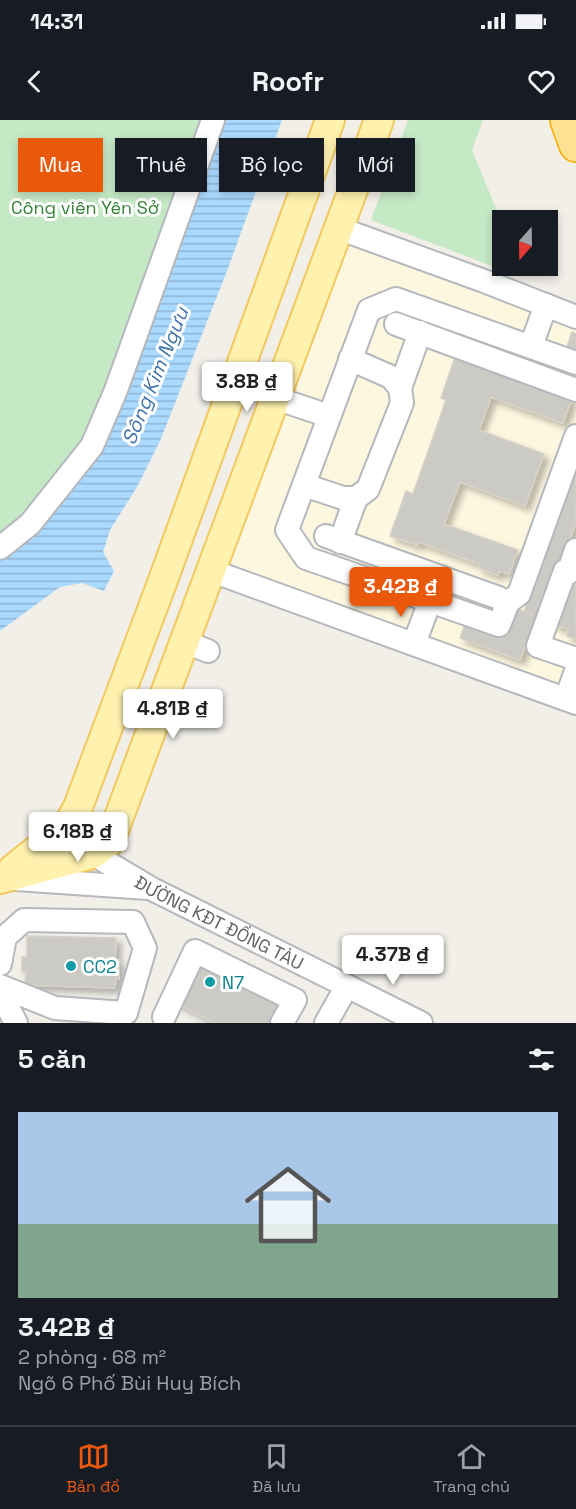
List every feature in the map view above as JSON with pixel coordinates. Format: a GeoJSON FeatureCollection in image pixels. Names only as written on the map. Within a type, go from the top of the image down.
{"type":"FeatureCollection","features":[{"type":"Feature","properties":{"kind":"main road"},"geometry":{"type":"LineString","coordinates":[[1,878],[68,825],[82,797],[330,120]]}},
{"type":"Feature","properties":{"kind":"main road"},"geometry":{"type":"LineString","coordinates":[[1,878],[102,848],[196,646],[212,571],[379,120]]}},
{"type":"Feature","properties":{"kind":"main road"},"geometry":{"type":"LineString","coordinates":[[296,213],[339,228]]}},
{"type":"Feature","properties":{"kind":"main road"},"geometry":{"type":"LineString","coordinates":[[234,384],[275,398]]}},
{"type":"Feature","properties":{"kind":"main road"},"geometry":{"type":"LineString","coordinates":[[172,556],[212,571]]}},
{"type":"Feature","properties":{"kind":"main road"},"geometry":{"type":"LineString","coordinates":[[68,825],[102,848]]}},
{"type":"Feature","properties":{"kind":"street"},"geometry":{"type":"LineString","coordinates":[[0,548],[30,524],[92,446],[116,390],[213,120]]}},
{"type":"Feature","properties":{"kind":"street"},"geometry":{"type":"LineString","coordinates":[[339,228],[576,317]]}},
{"type":"Feature","properties":{"kind":"street"},"geometry":{"type":"LineString","coordinates":[[548,379],[566,359],[396,298],[369,310],[287,530],[306,558],[499,625],[508,602],[519,594],[576,436]]}},
{"type":"Feature","properties":{"kind":"street"},"geometry":{"type":"LineString","coordinates":[[531,346],[546,305]]}},
{"type":"Feature","properties":{"kind":"street"},"geometry":{"type":"LineString","coordinates":[[396,324],[576,390]]}},
{"type":"Feature","properties":{"kind":"street"},"geometry":{"type":"LineString","coordinates":[[420,332],[400,388],[402,403],[368,489],[356,498],[333,539],[499,598]]}},
{"type":"Feature","properties":{"kind":"street"},"geometry":{"type":"LineString","coordinates":[[485,356],[493,333]]}},
{"type":"Feature","properties":{"kind":"street"},"geometry":{"type":"LineString","coordinates":[[350,359],[391,377],[400,388]]}},
{"type":"Feature","properties":{"kind":"street"},"geometry":{"type":"LineString","coordinates":[[275,398],[328,416]]}},
{"type":"Feature","properties":{"kind":"street"},"geometry":{"type":"LineString","coordinates":[[304,484],[343,498],[356,498]]}},
{"type":"Feature","properties":{"kind":"street"},"geometry":{"type":"LineString","coordinates":[[574,563],[568,573],[565,572],[538,646],[576,659]]}},
{"type":"Feature","properties":{"kind":"street"},"geometry":{"type":"LineString","coordinates":[[399,590],[408,566]]}},
{"type":"Feature","properties":{"kind":"street"},"geometry":{"type":"LineString","coordinates":[[212,571],[571,701],[576,671]]}},
{"type":"Feature","properties":{"kind":"street"},"geometry":{"type":"LineString","coordinates":[[465,613],[474,589]]}},
{"type":"Feature","properties":{"kind":"street"},"geometry":{"type":"LineString","coordinates":[[414,644],[430,601]]}},
{"type":"Feature","properties":{"kind":"street"},"geometry":{"type":"LineString","coordinates":[[102,848],[115,856],[130,872],[152,889]]}},
{"type":"Feature","properties":{"kind":"street","name":"ĐƯỜNG KĐT ĐỒNG TÀU"},"geometry":{"type":"LineString","coordinates":[[1,878],[152,889],[421,1023]]}},
{"type":"Feature","properties":{"kind":"street"},"geometry":{"type":"LineString","coordinates":[[0,964],[5,937],[24,920],[133,922],[146,948],[126,1013]]}},
{"type":"Feature","properties":{"kind":"street"},"geometry":{"type":"LineString","coordinates":[[0,986],[55,1008],[126,1013],[169,1020],[195,951],[295,1000],[282,1023]]}},
{"type":"Feature","properties":{"kind":"street"},"geometry":{"type":"LineString","coordinates":[[326,1023],[347,986]]}},
{"type":"Feature","properties":{"kind":"street"},"geometry":{"type":"LineString","coordinates":[[0,992],[16,1023]]}},
{"type":"Feature","properties":{"kind":"street"},"geometry":{"type":"LineString","coordinates":[[101,1023],[126,1013]]}},
{"type":"Feature","properties":{"kind":"shaded area"},"geometry":{"type":"Polygon","coordinates":[[[344,235],[576,322],[576,697],[222,567],[344,235]]]}},
{"type":"Feature","properties":{"kind":"green space","name":"Công viên Yên Sở"},"geometry":{"type":"Polygon","coordinates":[[[0,120],[206,120],[199,138],[115,138],[115,192],[180,192],[93,432],[44,496],[0,539],[0,120]]]}},
{"type":"Feature","properties":{"kind":"green space"},"geometry":{"type":"Polygon","coordinates":[[[408,120],[483,120],[472,150],[497,210],[492,210],[492,266],[371,220],[381,192],[415,192],[415,138],[401,138],[408,120]]]}},
{"type":"Feature","properties":{"kind":"water","name":"Sông Kim Ngưu"},"geometry":{"type":"Polygon","coordinates":[[[220,120],[282,120],[275,138],[219,138],[219,192],[256,192],[160,441],[137,487],[110,530],[103,552],[114,571],[104,591],[82,583],[60,587],[0,631],[0,557],[78,481],[192,192],[207,192],[207,153],[220,120]]]}},
{"type":"Feature","properties":{"kind":"building"},"geometry":{"type":"Polygon","coordinates":[[[572,332],[576,334],[576,356],[565,352],[572,332]]]}},
{"type":"Feature","properties":{"kind":"building"},"geometry":{"type":"Polygon","coordinates":[[[455,357],[572,398],[563,423],[491,397],[479,430],[544,454],[525,506],[460,482],[444,524],[518,550],[509,574],[499,571],[498,575],[479,568],[480,564],[419,542],[418,545],[390,536],[406,491],[413,494],[446,400],[441,398],[455,357]]]}},
{"type":"Feature","properties":{"kind":"building"},"geometry":{"type":"Polygon","coordinates":[[[576,471],[576,522],[541,618],[524,612],[576,471]]]}},
{"type":"Feature","properties":{"kind":"building"},"geometry":{"type":"Polygon","coordinates":[[[567,582],[576,585],[576,639],[567,636],[569,629],[552,624],[567,582]]]}},
{"type":"Feature","properties":{"kind":"building"},"geometry":{"type":"Polygon","coordinates":[[[511,607],[536,616],[520,660],[460,638],[467,618],[511,607]]]}},
{"type":"Feature","properties":{"kind":"building","name":"CC2"},"geometry":{"type":"Polygon","coordinates":[[[27,936],[116,938],[115,960],[119,960],[119,979],[116,979],[115,988],[25,985],[26,972],[22,972],[22,957],[27,957],[27,936]]]}},
{"type":"Feature","properties":{"kind":"building","name":"N7"},"geometry":{"type":"Polygon","coordinates":[[[196,962],[278,1005],[269,1023],[215,1023],[175,1002],[196,962]]]}},
{"type":"Feature","properties":{"kind":"place","name":"CC2"},"geometry":{"type":"Point","coordinates":[71,966]}},
{"type":"Feature","properties":{"kind":"place","name":"N7"},"geometry":{"type":"Point","coordinates":[210,982]}}]}
